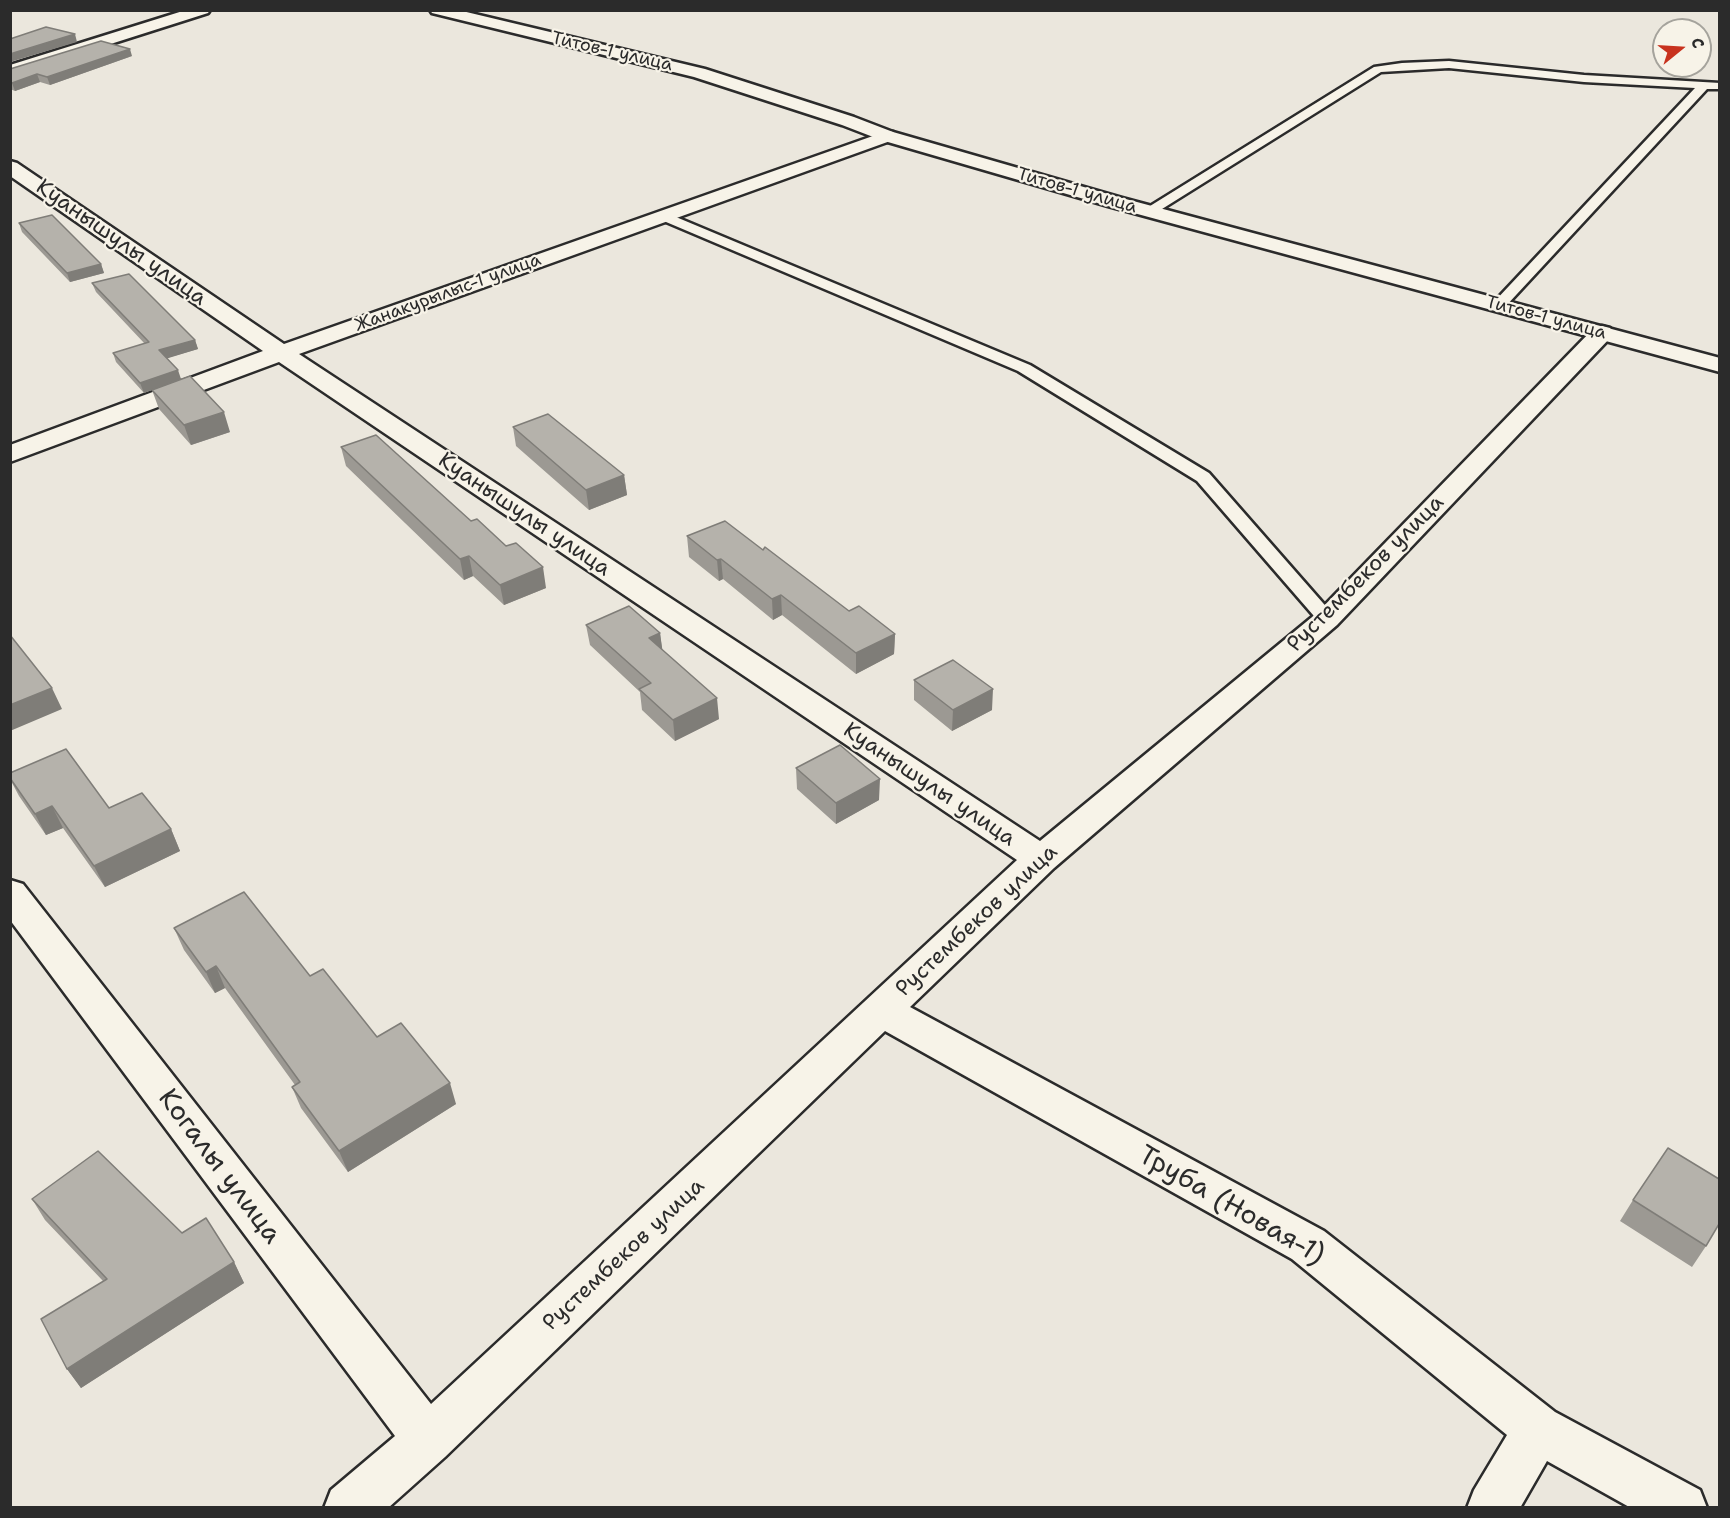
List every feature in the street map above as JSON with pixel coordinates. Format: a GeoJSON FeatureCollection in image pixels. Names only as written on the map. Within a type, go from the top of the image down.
{"type":"FeatureCollection","features":[{"type":"Feature","properties":{"kind":"street"},"geometry":{"type":"LineString","coordinates":[[10,70],[203,10]]}},
{"type":"Feature","properties":{"kind":"street","name":"Титов-1 улица"},"geometry":{"type":"LineString","coordinates":[[437,10],[699,73],[848,121],[887,136],[1149,211],[1719,365]]}},
{"type":"Feature","properties":{"kind":"street","name":"Жанакурылыс-1 улица"},"geometry":{"type":"LineString","coordinates":[[10,454],[281,353],[887,136]]}},
{"type":"Feature","properties":{"kind":"street","name":"Куанышулы улица"},"geometry":{"type":"LineString","coordinates":[[10,167],[281,353],[1041,859]]}},
{"type":"Feature","properties":{"kind":"street","name":"Рустембеков улица"},"geometry":{"type":"LineString","coordinates":[[349,1508],[428,1440],[1041,859],[1327,619],[1602,333]]}},
{"type":"Feature","properties":{"kind":"street","name":"Когалы улица"},"geometry":{"type":"LineString","coordinates":[[10,893],[428,1440]]}},
{"type":"Feature","properties":{"kind":"street","name":"Труба (Новая-1)"},"geometry":{"type":"LineString","coordinates":[[881,1011],[1308,1245],[1538,1429],[1682,1508]]}},
{"type":"Feature","properties":{"kind":"street"},"geometry":{"type":"LineString","coordinates":[[1492,1508],[1538,1429]]}},
{"type":"Feature","properties":{"kind":"lane"},"geometry":{"type":"LineString","coordinates":[[1149,211],[1378,69],[1406,64],[1444,63],[1566,77],[1719,86]]}},
{"type":"Feature","properties":{"kind":"lane"},"geometry":{"type":"LineString","coordinates":[[1499,305],[1704,85]]}},
{"type":"Feature","properties":{"kind":"lane"},"geometry":{"type":"LineString","coordinates":[[664,216],[1034,374],[1203,477],[1327,619]]}},
{"type":"Feature","properties":{"kind":"building"},"geometry":{"type":"Polygon","coordinates":[[[46,27],[75,34],[10,54],[10,39],[46,27]]]}},
{"type":"Feature","properties":{"kind":"building"},"geometry":{"type":"Polygon","coordinates":[[[101,41],[130,49],[47,77],[37,74],[10,83],[10,69],[101,41]]]}},
{"type":"Feature","properties":{"kind":"building"},"geometry":{"type":"Polygon","coordinates":[[[52,215],[101,264],[67,273],[19,223],[52,215]]]}},
{"type":"Feature","properties":{"kind":"building"},"geometry":{"type":"Polygon","coordinates":[[[129,274],[195,340],[159,350],[178,370],[140,383],[113,353],[149,342],[92,283],[129,274]]]}},
{"type":"Feature","properties":{"kind":"building"},"geometry":{"type":"Polygon","coordinates":[[[190,376],[224,412],[184,425],[152,390],[190,376]]]}},
{"type":"Feature","properties":{"kind":"building"},"geometry":{"type":"Polygon","coordinates":[[[548,414],[624,475],[586,490],[513,427],[548,414]]]}},
{"type":"Feature","properties":{"kind":"building"},"geometry":{"type":"Polygon","coordinates":[[[376,435],[471,521],[477,519],[506,546],[516,543],[543,567],[500,585],[469,556],[460,559],[341,447],[376,435]]]}},
{"type":"Feature","properties":{"kind":"building"},"geometry":{"type":"Polygon","coordinates":[[[725,521],[763,550],[765,547],[849,611],[859,606],[895,634],[856,653],[781,595],[772,599],[687,536],[725,521]]]}},
{"type":"Feature","properties":{"kind":"building"},"geometry":{"type":"Polygon","coordinates":[[[629,606],[660,633],[649,638],[717,698],[673,720],[639,689],[651,683],[586,625],[629,606]]]}},
{"type":"Feature","properties":{"kind":"building"},"geometry":{"type":"Polygon","coordinates":[[[10,635],[52,688],[10,705],[10,635]]]}},
{"type":"Feature","properties":{"kind":"building"},"geometry":{"type":"Polygon","coordinates":[[[953,660],[993,689],[953,710],[914,680],[953,660]]]}},
{"type":"Feature","properties":{"kind":"building"},"geometry":{"type":"Polygon","coordinates":[[[840,745],[880,779],[836,803],[796,768],[840,745]]]}},
{"type":"Feature","properties":{"kind":"building"},"geometry":{"type":"Polygon","coordinates":[[[66,749],[109,808],[142,793],[171,829],[94,866],[52,806],[35,814],[10,778],[10,773],[66,749]]]}},
{"type":"Feature","properties":{"kind":"building"},"geometry":{"type":"Polygon","coordinates":[[[244,892],[310,976],[323,969],[377,1037],[401,1023],[450,1083],[339,1151],[292,1087],[300,1082],[216,966],[206,972],[174,928],[244,892]]]}},
{"type":"Feature","properties":{"kind":"building"},"geometry":{"type":"Polygon","coordinates":[[[1668,1148],[1719,1179],[1719,1224],[1706,1246],[1633,1200],[1668,1148]]]}},
{"type":"Feature","properties":{"kind":"building"},"geometry":{"type":"Polygon","coordinates":[[[98,1151],[182,1233],[206,1218],[234,1262],[67,1369],[41,1319],[107,1279],[32,1199],[98,1151]]]}}]}
